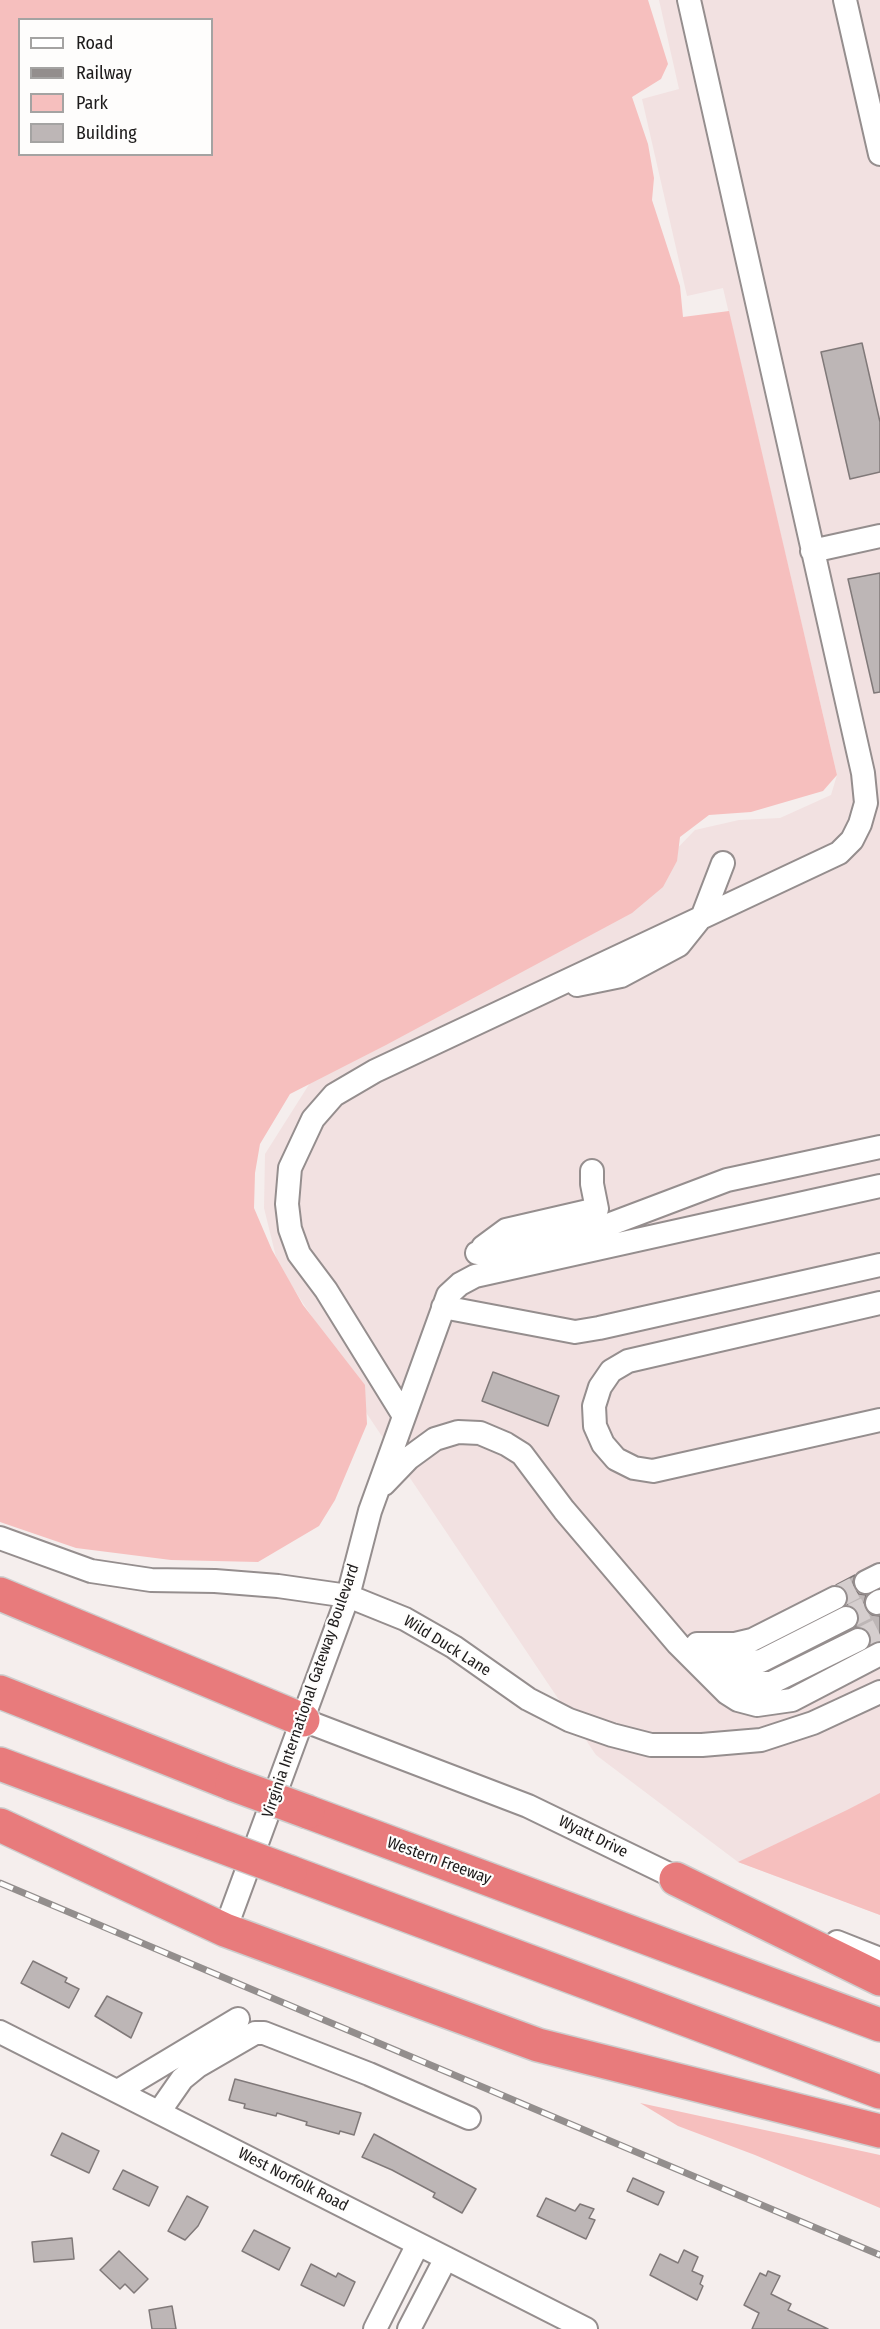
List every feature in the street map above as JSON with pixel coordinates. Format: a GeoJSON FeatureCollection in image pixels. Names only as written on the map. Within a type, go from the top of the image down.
{"type":"FeatureCollection","features":[{"type":"Feature","properties":{"kind":"highway"},"geometry":{"type":"LineString","coordinates":[[0,1593],[303,1720]]}},
{"type":"Feature","properties":{"kind":"highway","name":"Western Freeway"},"geometry":{"type":"LineString","coordinates":[[0,1692],[232,1784],[880,2025]]}},
{"type":"Feature","properties":{"kind":"highway"},"geometry":{"type":"LineString","coordinates":[[0,1764],[880,2092]]}},
{"type":"Feature","properties":{"kind":"highway"},"geometry":{"type":"LineString","coordinates":[[0,1825],[225,1930],[538,2045],[880,2131]]}},
{"type":"Feature","properties":{"kind":"highway"},"geometry":{"type":"LineString","coordinates":[[676,1879],[880,1979]]}},
{"type":"Feature","properties":{"kind":"street"},"geometry":{"type":"LineString","coordinates":[[689,0],[862,773],[866,803],[860,824],[852,840],[839,853],[704,915]]}},
{"type":"Feature","properties":{"kind":"street"},"geometry":{"type":"LineString","coordinates":[[845,0],[880,154]]}},
{"type":"Feature","properties":{"kind":"street"},"geometry":{"type":"LineString","coordinates":[[812,551],[880,536]]}},
{"type":"Feature","properties":{"kind":"street"},"geometry":{"type":"LineString","coordinates":[[404,1416],[326,1290],[300,1254],[290,1229],[287,1204],[290,1168],[313,1119],[334,1095],[375,1071],[541,992],[621,976],[679,945],[704,915],[723,863]]}},
{"type":"Feature","properties":{"kind":"street"},"geometry":{"type":"LineString","coordinates":[[473,1258],[608,1225],[727,1180],[880,1147]]}},
{"type":"Feature","properties":{"kind":"street"},"geometry":{"type":"LineString","coordinates":[[639,1213],[880,1160]]}},
{"type":"Feature","properties":{"kind":"street","name":"Virginia International Gateway Boulevard"},"geometry":{"type":"LineString","coordinates":[[225,1930],[348,1596],[377,1492],[446,1301],[483,1246],[506,1230],[597,1209],[592,1171]]}},
{"type":"Feature","properties":{"kind":"street"},"geometry":{"type":"LineString","coordinates":[[473,1258],[604,1235],[880,1172]]}},
{"type":"Feature","properties":{"kind":"street"},"geometry":{"type":"LineString","coordinates":[[880,1186],[476,1276],[460,1284],[446,1301],[575,1332],[880,1265]]}},
{"type":"Feature","properties":{"kind":"street"},"geometry":{"type":"LineString","coordinates":[[880,1303],[628,1360],[611,1371],[600,1387],[594,1406],[595,1426],[603,1444],[616,1459],[634,1468],[653,1471],[880,1420]]}},
{"type":"Feature","properties":{"kind":"street"},"geometry":{"type":"LineString","coordinates":[[377,1492],[409,1458],[435,1440],[458,1432],[480,1433],[522,1454],[564,1510],[678,1644],[727,1693],[738,1700],[757,1705],[792,1700],[880,1654]]}},
{"type":"Feature","properties":{"kind":"street","name":"Wild Duck Lane"},"geometry":{"type":"LineString","coordinates":[[0,1538],[91,1571],[151,1580],[215,1581],[279,1586],[348,1596],[405,1619],[454,1647],[528,1699],[569,1720],[612,1735],[651,1745],[702,1745],[761,1740],[813,1723],[880,1692]]}},
{"type":"Feature","properties":{"kind":"street"},"geometry":{"type":"LineString","coordinates":[[678,1644],[735,1644],[752,1640],[835,1598]]}},
{"type":"Feature","properties":{"kind":"street"},"geometry":{"type":"LineString","coordinates":[[678,1644],[739,1664],[749,1664],[761,1661],[846,1618]]}},
{"type":"Feature","properties":{"kind":"street"},"geometry":{"type":"LineString","coordinates":[[678,1644],[736,1677],[752,1683],[771,1683],[858,1640]]}},
{"type":"Feature","properties":{"kind":"street","name":"Wyatt Drive"},"geometry":{"type":"LineString","coordinates":[[303,1720],[528,1806],[676,1879],[880,1959]]}},
{"type":"Feature","properties":{"kind":"street"},"geometry":{"type":"LineString","coordinates":[[118,2091],[238,2019]]}},
{"type":"Feature","properties":{"kind":"street","name":"West Norfolk Road"},"geometry":{"type":"LineString","coordinates":[[0,2032],[586,2329]]}},
{"type":"Feature","properties":{"kind":"street"},"geometry":{"type":"LineString","coordinates":[[159,2112],[182,2079],[198,2066],[255,2033],[264,2033],[369,2074],[469,2118]]}},
{"type":"Feature","properties":{"kind":"street"},"geometry":{"type":"LineString","coordinates":[[375,2329],[418,2244]]}},
{"type":"Feature","properties":{"kind":"street"},"geometry":{"type":"LineString","coordinates":[[409,2329],[446,2258]]}},
{"type":"Feature","properties":{"kind":"shaded area"},"geometry":{"type":"Polygon","coordinates":[[[659,0],[880,0],[880,1915],[738,1862],[596,1755],[367,1414],[354,1381],[278,1265],[264,1208],[265,1154],[315,1075],[663,863],[695,830],[739,820],[780,818],[831,795],[837,775],[723,288],[687,296],[642,99],[679,89],[659,0]]]}},
{"type":"Feature","properties":{"kind":"green space"},"geometry":{"type":"Polygon","coordinates":[[[0,0],[648,0],[668,64],[661,79],[632,97],[648,144],[654,178],[652,200],[680,286],[683,317],[729,311],[837,775],[823,791],[751,812],[709,815],[680,837],[677,861],[663,887],[632,913],[290,1094],[260,1144],[255,1173],[254,1208],[272,1250],[303,1305],[365,1385],[367,1424],[335,1500],[319,1526],[258,1562],[171,1560],[76,1548],[0,1522],[0,0]]]}},
{"type":"Feature","properties":{"kind":"green space"},"geometry":{"type":"Polygon","coordinates":[[[880,1793],[880,1915],[738,1862],[847,1810],[880,1793]]]}},
{"type":"Feature","properties":{"kind":"green space"},"geometry":{"type":"Polygon","coordinates":[[[640,2103],[880,2155],[880,2208],[755,2155],[678,2126],[640,2103]]]}},
{"type":"Feature","properties":{"kind":"building"},"geometry":{"type":"Polygon","coordinates":[[[862,343],[880,422],[880,472],[850,479],[821,352],[862,343]]]}},
{"type":"Feature","properties":{"kind":"building"},"geometry":{"type":"Polygon","coordinates":[[[880,573],[880,692],[874,693],[848,579],[880,573]]]}},
{"type":"Feature","properties":{"kind":"building"},"geometry":{"type":"Polygon","coordinates":[[[493,1372],[559,1396],[548,1426],[482,1401],[493,1372]]]}},
{"type":"Feature","properties":{"kind":"building"},"geometry":{"type":"Polygon","coordinates":[[[855,1575],[854,1589],[859,1594],[866,1595],[864,1603],[866,1610],[872,1615],[880,1616],[880,1639],[871,1644],[870,1635],[866,1629],[855,1627],[859,1619],[858,1612],[854,1607],[847,1605],[847,1591],[836,1585],[855,1575]]]}},
{"type":"Feature","properties":{"kind":"building"},"geometry":{"type":"Polygon","coordinates":[[[33,1961],[67,1978],[65,1982],[79,1989],[69,2008],[21,1983],[33,1961]]]}},
{"type":"Feature","properties":{"kind":"building"},"geometry":{"type":"Polygon","coordinates":[[[107,1996],[142,2013],[131,2038],[95,2016],[107,1996]]]}},
{"type":"Feature","properties":{"kind":"building"},"geometry":{"type":"Polygon","coordinates":[[[235,2079],[361,2113],[354,2135],[340,2131],[339,2134],[306,2125],[307,2122],[277,2113],[276,2116],[244,2108],[245,2104],[229,2100],[235,2079]]]}},
{"type":"Feature","properties":{"kind":"building"},"geometry":{"type":"Polygon","coordinates":[[[62,2133],[99,2151],[89,2173],[51,2155],[62,2133]]]}},
{"type":"Feature","properties":{"kind":"building"},"geometry":{"type":"Polygon","coordinates":[[[374,2134],[476,2189],[462,2213],[433,2197],[435,2193],[362,2157],[374,2134]]]}},
{"type":"Feature","properties":{"kind":"building"},"geometry":{"type":"Polygon","coordinates":[[[123,2170],[158,2187],[149,2206],[113,2189],[123,2170]]]}},
{"type":"Feature","properties":{"kind":"building"},"geometry":{"type":"Polygon","coordinates":[[[633,2178],[664,2192],[658,2205],[627,2191],[633,2178]]]}},
{"type":"Feature","properties":{"kind":"building"},"geometry":{"type":"Polygon","coordinates":[[[187,2196],[208,2207],[198,2226],[185,2240],[168,2231],[187,2196]]]}},
{"type":"Feature","properties":{"kind":"building"},"geometry":{"type":"Polygon","coordinates":[[[546,2198],[575,2211],[580,2204],[594,2209],[589,2218],[595,2220],[586,2239],[537,2216],[546,2198]]]}},
{"type":"Feature","properties":{"kind":"building"},"geometry":{"type":"Polygon","coordinates":[[[254,2230],[290,2248],[279,2270],[242,2251],[254,2230]]]}},
{"type":"Feature","properties":{"kind":"building"},"geometry":{"type":"Polygon","coordinates":[[[72,2238],[74,2259],[34,2262],[32,2242],[72,2238]]]}},
{"type":"Feature","properties":{"kind":"building"},"geometry":{"type":"Polygon","coordinates":[[[684,2250],[698,2257],[692,2271],[703,2276],[700,2284],[703,2286],[697,2300],[650,2275],[660,2254],[678,2263],[684,2250]]]}},
{"type":"Feature","properties":{"kind":"building"},"geometry":{"type":"Polygon","coordinates":[[[119,2251],[148,2279],[134,2293],[125,2284],[120,2289],[100,2270],[119,2251]]]}},
{"type":"Feature","properties":{"kind":"building"},"geometry":{"type":"Polygon","coordinates":[[[311,2264],[336,2277],[338,2273],[355,2282],[344,2306],[301,2285],[311,2264]]]}},
{"type":"Feature","properties":{"kind":"building"},"geometry":{"type":"Polygon","coordinates":[[[768,2271],[780,2276],[771,2294],[791,2304],[788,2310],[828,2329],[752,2329],[759,2313],[744,2305],[760,2273],[766,2276],[768,2271]]]}},
{"type":"Feature","properties":{"kind":"building"},"geometry":{"type":"Polygon","coordinates":[[[172,2306],[176,2329],[152,2329],[149,2310],[172,2306]]]}},
{"type":"Feature","properties":{"kind":"tunnel"},"geometry":{"type":"LineString","coordinates":[[835,1598],[866,1582]]}},
{"type":"Feature","properties":{"kind":"tunnel"},"geometry":{"type":"LineString","coordinates":[[846,1618],[877,1603]]}},
{"type":"Feature","properties":{"kind":"tunnel"},"geometry":{"type":"LineString","coordinates":[[858,1640],[880,1629]]}},
{"type":"Feature","properties":{"kind":"railway"},"geometry":{"type":"LineString","coordinates":[[0,1883],[880,2255]]}}]}
